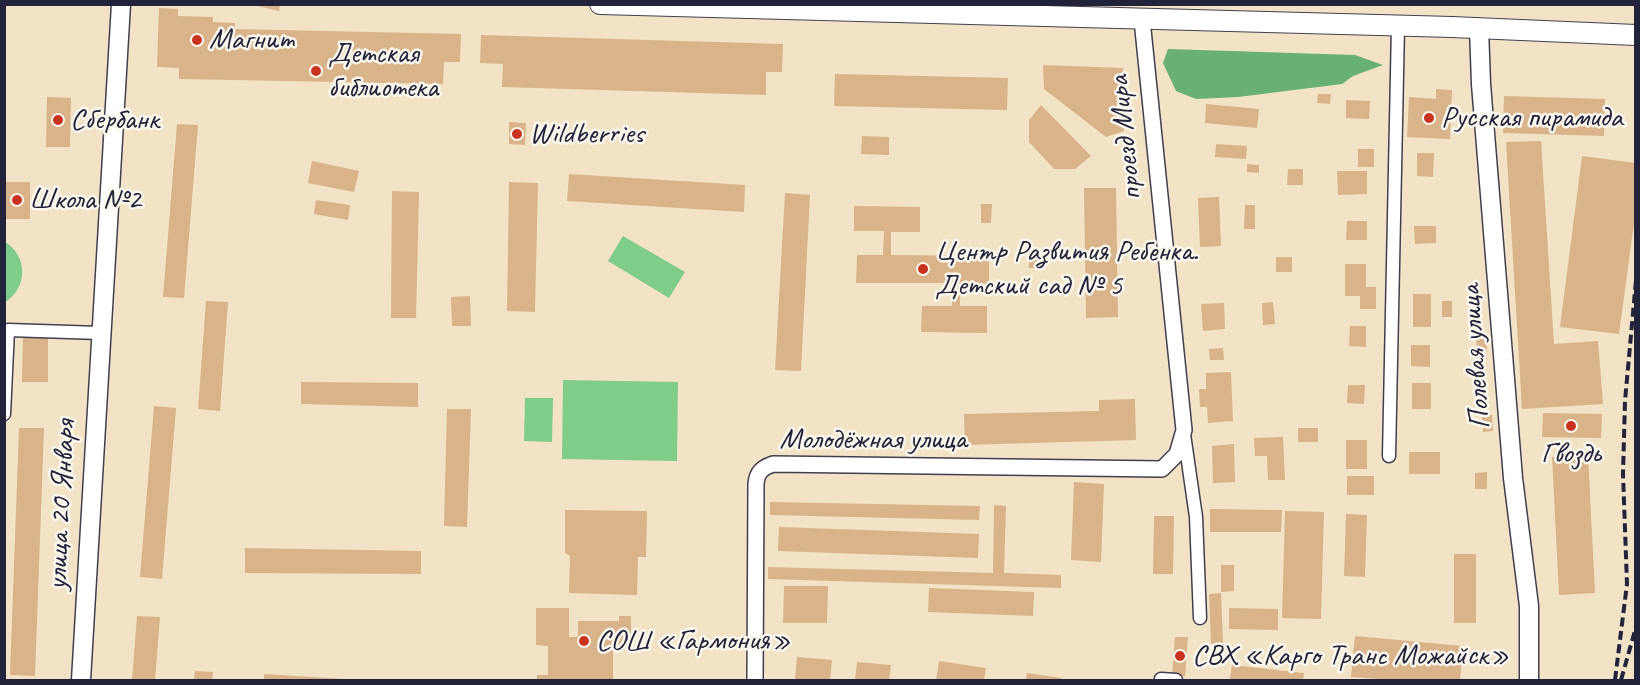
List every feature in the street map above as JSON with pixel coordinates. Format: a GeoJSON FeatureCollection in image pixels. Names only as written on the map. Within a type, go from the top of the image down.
{"type":"FeatureCollection","features":[{"type":"Feature","properties":{"kind":"main road","name":"улица 20 Января"},"geometry":{"type":"LineString","coordinates":[[81,681],[121,4]]}},
{"type":"Feature","properties":{"kind":"main road"},"geometry":{"type":"LineString","coordinates":[[600,4],[1479,28],[1635,35]]}},
{"type":"Feature","properties":{"kind":"main road","name":"Полевая улица"},"geometry":{"type":"LineString","coordinates":[[1479,28],[1481,84],[1513,478],[1529,606],[1529,681]]}},
{"type":"Feature","properties":{"kind":"street","name":"проезд Мира"},"geometry":{"type":"LineString","coordinates":[[1142,20],[1184,430],[1196,517],[1200,618]]}},
{"type":"Feature","properties":{"kind":"street"},"geometry":{"type":"LineString","coordinates":[[1389,456],[1398,26]]}},
{"type":"Feature","properties":{"kind":"street","name":"улица 20 Января"},"geometry":{"type":"LineString","coordinates":[[4,414],[8,330],[100,333]]}},
{"type":"Feature","properties":{"kind":"street","name":"проезд Мира"},"geometry":{"type":"LineString","coordinates":[[1162,469],[1177,454],[1184,430]]}},
{"type":"Feature","properties":{"kind":"street","name":"Молодёжная улица"},"geometry":{"type":"LineString","coordinates":[[755,681],[756,484],[757,477],[765,467],[773,464],[1162,469]]}},
{"type":"Feature","properties":{"kind":"street"},"geometry":{"type":"LineString","coordinates":[[1161,679],[1176,681]]}},
{"type":"Feature","properties":{"kind":"green space"},"geometry":{"type":"Polygon","coordinates":[[[1168,49],[1355,55],[1383,65],[1353,76],[1342,84],[1238,97],[1196,99],[1176,91],[1163,63],[1168,49]]]}},
{"type":"Feature","properties":{"kind":"green space"},"geometry":{"type":"Polygon","coordinates":[[[623,236],[685,272],[669,298],[608,261],[623,236]]]}},
{"type":"Feature","properties":{"kind":"green space"},"geometry":{"type":"Polygon","coordinates":[[[5,242],[18,255],[22,272],[18,289],[5,302],[5,242]]]}},
{"type":"Feature","properties":{"kind":"green space"},"geometry":{"type":"Polygon","coordinates":[[[563,380],[678,382],[677,461],[562,459],[563,380]]]}},
{"type":"Feature","properties":{"kind":"green space"},"geometry":{"type":"Polygon","coordinates":[[[525,398],[553,398],[552,442],[524,441],[525,398]]]}},
{"type":"Feature","properties":{"kind":"building"},"geometry":{"type":"Polygon","coordinates":[[[249,4],[280,4],[279,11],[249,4]]]}},
{"type":"Feature","properties":{"kind":"building"},"geometry":{"type":"Polygon","coordinates":[[[159,8],[178,9],[178,16],[213,17],[213,22],[235,23],[235,29],[461,34],[460,62],[444,62],[443,84],[179,79],[179,68],[157,67],[159,8]]]}},
{"type":"Feature","properties":{"kind":"building"},"geometry":{"type":"Polygon","coordinates":[[[481,35],[783,44],[782,72],[766,72],[766,95],[502,87],[503,64],[480,63],[481,35]]]}},
{"type":"Feature","properties":{"kind":"building"},"geometry":{"type":"Polygon","coordinates":[[[1043,65],[1123,68],[1124,131],[1106,137],[1044,89],[1043,65]]]}},
{"type":"Feature","properties":{"kind":"building"},"geometry":{"type":"Polygon","coordinates":[[[835,74],[1008,78],[1007,110],[834,106],[835,74]]]}},
{"type":"Feature","properties":{"kind":"building","name":"Русская пирамида"},"geometry":{"type":"Polygon","coordinates":[[[1436,89],[1452,90],[1450,139],[1407,137],[1409,97],[1436,99],[1436,89]]]}},
{"type":"Feature","properties":{"kind":"building"},"geometry":{"type":"Polygon","coordinates":[[[1318,94],[1331,94],[1330,104],[1317,103],[1318,94]]]}},
{"type":"Feature","properties":{"kind":"building"},"geometry":{"type":"Polygon","coordinates":[[[1504,96],[1605,99],[1604,136],[1503,133],[1504,96]]]}},
{"type":"Feature","properties":{"kind":"building"},"geometry":{"type":"Polygon","coordinates":[[[47,97],[71,98],[70,147],[46,147],[47,97]]]}},
{"type":"Feature","properties":{"kind":"building"},"geometry":{"type":"Polygon","coordinates":[[[1346,100],[1370,101],[1369,119],[1346,118],[1346,100]]]}},
{"type":"Feature","properties":{"kind":"building"},"geometry":{"type":"Polygon","coordinates":[[[1206,104],[1259,109],[1257,128],[1205,123],[1206,104]]]}},
{"type":"Feature","properties":{"kind":"building"},"geometry":{"type":"Polygon","coordinates":[[[1041,105],[1091,156],[1075,169],[1054,169],[1029,142],[1029,120],[1041,105]]]}},
{"type":"Feature","properties":{"kind":"building","name":"Wildberries"},"geometry":{"type":"Polygon","coordinates":[[[509,122],[526,123],[525,145],[509,144],[509,122]]]}},
{"type":"Feature","properties":{"kind":"building"},"geometry":{"type":"Polygon","coordinates":[[[177,124],[198,125],[184,298],[163,297],[177,124]]]}},
{"type":"Feature","properties":{"kind":"building"},"geometry":{"type":"Polygon","coordinates":[[[862,136],[889,137],[889,155],[861,154],[862,136]]]}},
{"type":"Feature","properties":{"kind":"building"},"geometry":{"type":"Polygon","coordinates":[[[1541,141],[1554,344],[1598,341],[1603,404],[1522,409],[1506,142],[1541,141]]]}},
{"type":"Feature","properties":{"kind":"building"},"geometry":{"type":"Polygon","coordinates":[[[1216,144],[1247,146],[1246,159],[1215,157],[1216,144]]]}},
{"type":"Feature","properties":{"kind":"building"},"geometry":{"type":"Polygon","coordinates":[[[1358,149],[1374,149],[1374,167],[1358,167],[1358,149]]]}},
{"type":"Feature","properties":{"kind":"building"},"geometry":{"type":"Polygon","coordinates":[[[1417,153],[1434,153],[1433,177],[1417,176],[1417,153]]]}},
{"type":"Feature","properties":{"kind":"building"},"geometry":{"type":"Polygon","coordinates":[[[1582,156],[1636,163],[1636,208],[1619,334],[1560,327],[1582,156]]]}},
{"type":"Feature","properties":{"kind":"building"},"geometry":{"type":"Polygon","coordinates":[[[312,161],[359,171],[354,192],[308,183],[312,161]]]}},
{"type":"Feature","properties":{"kind":"building"},"geometry":{"type":"Polygon","coordinates":[[[1247,164],[1259,165],[1259,173],[1247,172],[1247,164]]]}},
{"type":"Feature","properties":{"kind":"building"},"geometry":{"type":"Polygon","coordinates":[[[1288,169],[1303,169],[1303,185],[1287,185],[1288,169]]]}},
{"type":"Feature","properties":{"kind":"building"},"geometry":{"type":"Polygon","coordinates":[[[1337,171],[1367,171],[1367,194],[1338,195],[1337,171]]]}},
{"type":"Feature","properties":{"kind":"building"},"geometry":{"type":"Polygon","coordinates":[[[569,174],[745,185],[744,212],[567,201],[569,174]]]}},
{"type":"Feature","properties":{"kind":"building","name":"Школа №2"},"geometry":{"type":"Polygon","coordinates":[[[4,182],[30,182],[30,219],[4,219],[4,182]]]}},
{"type":"Feature","properties":{"kind":"building"},"geometry":{"type":"Polygon","coordinates":[[[509,182],[538,183],[535,312],[507,311],[509,182]]]}},
{"type":"Feature","properties":{"kind":"building"},"geometry":{"type":"Polygon","coordinates":[[[1084,188],[1116,188],[1118,317],[1086,318],[1084,188]]]}},
{"type":"Feature","properties":{"kind":"building"},"geometry":{"type":"Polygon","coordinates":[[[392,191],[419,192],[416,318],[391,318],[392,191]]]}},
{"type":"Feature","properties":{"kind":"building"},"geometry":{"type":"Polygon","coordinates":[[[785,193],[810,195],[801,371],[775,370],[785,193]]]}},
{"type":"Feature","properties":{"kind":"building"},"geometry":{"type":"Polygon","coordinates":[[[62,195],[71,196],[70,209],[61,209],[62,195]]]}},
{"type":"Feature","properties":{"kind":"building"},"geometry":{"type":"Polygon","coordinates":[[[1219,197],[1221,246],[1200,247],[1198,198],[1219,197]]]}},
{"type":"Feature","properties":{"kind":"building"},"geometry":{"type":"Polygon","coordinates":[[[316,200],[350,205],[348,220],[314,214],[316,200]]]}},
{"type":"Feature","properties":{"kind":"building"},"geometry":{"type":"Polygon","coordinates":[[[981,204],[992,204],[991,223],[981,223],[981,204]]]}},
{"type":"Feature","properties":{"kind":"building"},"geometry":{"type":"Polygon","coordinates":[[[1245,205],[1255,205],[1255,229],[1244,229],[1245,205]]]}},
{"type":"Feature","properties":{"kind":"building","name":"Центр Развития Ребенка. Детский сад № 5"},"geometry":{"type":"Polygon","coordinates":[[[854,206],[920,207],[920,232],[891,232],[891,255],[989,256],[989,284],[960,283],[960,306],[987,306],[987,333],[921,332],[922,306],[952,306],[952,283],[856,283],[857,255],[883,255],[884,231],[854,231],[854,206]]]}},
{"type":"Feature","properties":{"kind":"building"},"geometry":{"type":"Polygon","coordinates":[[[1347,221],[1367,221],[1367,240],[1346,240],[1347,221]]]}},
{"type":"Feature","properties":{"kind":"building"},"geometry":{"type":"Polygon","coordinates":[[[1414,226],[1436,226],[1436,243],[1415,244],[1414,226]]]}},
{"type":"Feature","properties":{"kind":"building"},"geometry":{"type":"Polygon","coordinates":[[[1029,249],[1040,249],[1040,268],[1029,268],[1029,249]]]}},
{"type":"Feature","properties":{"kind":"building"},"geometry":{"type":"Polygon","coordinates":[[[1276,257],[1292,257],[1292,272],[1276,272],[1276,257]]]}},
{"type":"Feature","properties":{"kind":"building"},"geometry":{"type":"Polygon","coordinates":[[[1345,264],[1366,264],[1366,287],[1376,287],[1376,309],[1360,309],[1360,296],[1345,296],[1345,264]]]}},
{"type":"Feature","properties":{"kind":"building"},"geometry":{"type":"Polygon","coordinates":[[[1413,294],[1431,294],[1431,327],[1413,327],[1413,294]]]}},
{"type":"Feature","properties":{"kind":"building"},"geometry":{"type":"Polygon","coordinates":[[[470,296],[471,326],[452,326],[451,297],[470,296]]]}},
{"type":"Feature","properties":{"kind":"building"},"geometry":{"type":"Polygon","coordinates":[[[206,301],[228,302],[220,411],[198,409],[206,301]]]}},
{"type":"Feature","properties":{"kind":"building"},"geometry":{"type":"Polygon","coordinates":[[[1442,301],[1452,301],[1452,317],[1442,317],[1442,301]]]}},
{"type":"Feature","properties":{"kind":"building"},"geometry":{"type":"Polygon","coordinates":[[[1273,302],[1275,324],[1263,325],[1262,303],[1273,302]]]}},
{"type":"Feature","properties":{"kind":"building"},"geometry":{"type":"Polygon","coordinates":[[[1224,303],[1225,329],[1203,331],[1201,304],[1224,303]]]}},
{"type":"Feature","properties":{"kind":"building"},"geometry":{"type":"Polygon","coordinates":[[[1350,326],[1366,326],[1366,347],[1349,346],[1350,326]]]}},
{"type":"Feature","properties":{"kind":"building"},"geometry":{"type":"Polygon","coordinates":[[[23,335],[48,336],[48,382],[22,382],[23,335]]]}},
{"type":"Feature","properties":{"kind":"building"},"geometry":{"type":"Polygon","coordinates":[[[1486,335],[1487,350],[1477,351],[1476,336],[1486,335]]]}},
{"type":"Feature","properties":{"kind":"building"},"geometry":{"type":"Polygon","coordinates":[[[1411,345],[1430,345],[1430,367],[1411,366],[1411,345]]]}},
{"type":"Feature","properties":{"kind":"building"},"geometry":{"type":"Polygon","coordinates":[[[1223,348],[1224,360],[1210,360],[1209,349],[1223,348]]]}},
{"type":"Feature","properties":{"kind":"building"},"geometry":{"type":"Polygon","coordinates":[[[1231,372],[1233,421],[1208,423],[1207,407],[1200,407],[1199,389],[1206,389],[1206,373],[1231,372]]]}},
{"type":"Feature","properties":{"kind":"building"},"geometry":{"type":"Polygon","coordinates":[[[301,382],[418,383],[418,407],[301,404],[301,382]]]}},
{"type":"Feature","properties":{"kind":"building"},"geometry":{"type":"Polygon","coordinates":[[[1412,383],[1431,383],[1431,409],[1412,409],[1412,383]]]}},
{"type":"Feature","properties":{"kind":"building"},"geometry":{"type":"Polygon","coordinates":[[[1348,385],[1365,385],[1364,404],[1347,403],[1348,385]]]}},
{"type":"Feature","properties":{"kind":"building"},"geometry":{"type":"Polygon","coordinates":[[[1135,399],[1136,440],[965,445],[964,414],[1099,411],[1099,400],[1135,399]]]}},
{"type":"Feature","properties":{"kind":"building"},"geometry":{"type":"Polygon","coordinates":[[[154,406],[176,408],[162,579],[140,577],[154,406]]]}},
{"type":"Feature","properties":{"kind":"building"},"geometry":{"type":"Polygon","coordinates":[[[447,409],[471,409],[467,527],[444,526],[447,409]]]}},
{"type":"Feature","properties":{"kind":"building"},"geometry":{"type":"Polygon","coordinates":[[[1543,413],[1602,414],[1601,438],[1542,437],[1543,413]]]}},
{"type":"Feature","properties":{"kind":"building"},"geometry":{"type":"Polygon","coordinates":[[[1482,415],[1492,415],[1493,431],[1483,432],[1482,415]]]}},
{"type":"Feature","properties":{"kind":"building"},"geometry":{"type":"Polygon","coordinates":[[[19,428],[44,428],[35,676],[10,675],[19,428]]]}},
{"type":"Feature","properties":{"kind":"building"},"geometry":{"type":"Polygon","coordinates":[[[1298,428],[1318,428],[1318,442],[1298,442],[1298,428]]]}},
{"type":"Feature","properties":{"kind":"building"},"geometry":{"type":"Polygon","coordinates":[[[1283,437],[1285,480],[1268,480],[1267,456],[1255,456],[1254,438],[1283,437]]]}},
{"type":"Feature","properties":{"kind":"building"},"geometry":{"type":"Polygon","coordinates":[[[1346,440],[1367,440],[1367,469],[1346,469],[1346,440]]]}},
{"type":"Feature","properties":{"kind":"building"},"geometry":{"type":"Polygon","coordinates":[[[1234,444],[1235,482],[1213,483],[1212,446],[1234,444]]]}},
{"type":"Feature","properties":{"kind":"building"},"geometry":{"type":"Polygon","coordinates":[[[1409,452],[1440,452],[1440,474],[1409,474],[1409,452]]]}},
{"type":"Feature","properties":{"kind":"building"},"geometry":{"type":"Polygon","coordinates":[[[1588,455],[1595,593],[1559,595],[1552,457],[1588,455]]]}},
{"type":"Feature","properties":{"kind":"building"},"geometry":{"type":"Polygon","coordinates":[[[1487,472],[1487,489],[1475,489],[1475,473],[1487,472]]]}},
{"type":"Feature","properties":{"kind":"building"},"geometry":{"type":"Polygon","coordinates":[[[1347,476],[1374,476],[1374,495],[1347,495],[1347,476]]]}},
{"type":"Feature","properties":{"kind":"building"},"geometry":{"type":"Polygon","coordinates":[[[1074,482],[1104,484],[1101,562],[1071,560],[1074,482]]]}},
{"type":"Feature","properties":{"kind":"building"},"geometry":{"type":"Polygon","coordinates":[[[770,502],[980,506],[979,520],[770,515],[770,502]]]}},
{"type":"Feature","properties":{"kind":"building"},"geometry":{"type":"Polygon","coordinates":[[[994,505],[1006,506],[1004,573],[1061,575],[1061,588],[768,579],[768,567],[993,573],[994,505]]]}},
{"type":"Feature","properties":{"kind":"building"},"geometry":{"type":"Polygon","coordinates":[[[1210,509],[1282,510],[1281,532],[1210,532],[1210,509]]]}},
{"type":"Feature","properties":{"kind":"building"},"geometry":{"type":"Polygon","coordinates":[[[565,510],[647,511],[646,557],[638,557],[637,595],[569,593],[570,556],[565,553],[565,510]]]}},
{"type":"Feature","properties":{"kind":"building"},"geometry":{"type":"Polygon","coordinates":[[[1285,511],[1324,512],[1321,619],[1282,618],[1285,511]]]}},
{"type":"Feature","properties":{"kind":"building"},"geometry":{"type":"Polygon","coordinates":[[[1346,514],[1367,515],[1365,577],[1344,576],[1346,514]]]}},
{"type":"Feature","properties":{"kind":"building"},"geometry":{"type":"Polygon","coordinates":[[[1154,516],[1174,516],[1173,574],[1153,574],[1154,516]]]}},
{"type":"Feature","properties":{"kind":"building"},"geometry":{"type":"Polygon","coordinates":[[[779,527],[979,534],[978,558],[778,551],[779,527]]]}},
{"type":"Feature","properties":{"kind":"building"},"geometry":{"type":"Polygon","coordinates":[[[245,548],[421,551],[421,574],[245,573],[245,548]]]}},
{"type":"Feature","properties":{"kind":"building"},"geometry":{"type":"Polygon","coordinates":[[[1454,554],[1476,554],[1476,623],[1454,623],[1454,554]]]}},
{"type":"Feature","properties":{"kind":"building"},"geometry":{"type":"Polygon","coordinates":[[[1221,565],[1234,565],[1234,591],[1221,592],[1221,565]]]}},
{"type":"Feature","properties":{"kind":"building"},"geometry":{"type":"Polygon","coordinates":[[[784,586],[828,586],[827,623],[783,623],[784,586]]]}},
{"type":"Feature","properties":{"kind":"building"},"geometry":{"type":"Polygon","coordinates":[[[929,588],[1034,592],[1033,616],[928,612],[929,588]]]}},
{"type":"Feature","properties":{"kind":"building"},"geometry":{"type":"Polygon","coordinates":[[[1221,593],[1223,644],[1211,644],[1209,594],[1221,593]]]}},
{"type":"Feature","properties":{"kind":"building","name":"СОШ «Гармония»"},"geometry":{"type":"Polygon","coordinates":[[[536,608],[569,608],[569,637],[578,637],[578,621],[619,621],[619,616],[631,616],[631,648],[613,647],[613,680],[537,680],[537,675],[548,675],[548,646],[536,645],[536,608]]]}},
{"type":"Feature","properties":{"kind":"building"},"geometry":{"type":"Polygon","coordinates":[[[1229,608],[1278,609],[1278,630],[1229,629],[1229,608]]]}},
{"type":"Feature","properties":{"kind":"building"},"geometry":{"type":"Polygon","coordinates":[[[137,616],[160,617],[155,680],[132,680],[137,616]]]}},
{"type":"Feature","properties":{"kind":"building"},"geometry":{"type":"Polygon","coordinates":[[[1355,636],[1463,646],[1460,680],[1394,680],[1351,677],[1355,636]]]}},
{"type":"Feature","properties":{"kind":"building","name":"СВХ «Карго Транс Можайск»"},"geometry":{"type":"Polygon","coordinates":[[[1175,637],[1188,637],[1185,676],[1172,675],[1175,637]]]}},
{"type":"Feature","properties":{"kind":"building"},"geometry":{"type":"Polygon","coordinates":[[[797,657],[832,660],[830,680],[795,680],[797,657]]]}},
{"type":"Feature","properties":{"kind":"building"},"geometry":{"type":"Polygon","coordinates":[[[939,661],[986,668],[984,680],[936,680],[939,661]]]}},
{"type":"Feature","properties":{"kind":"building"},"geometry":{"type":"Polygon","coordinates":[[[857,662],[891,665],[889,680],[855,680],[857,662]]]}},
{"type":"Feature","properties":{"kind":"building"},"geometry":{"type":"Polygon","coordinates":[[[1232,665],[1304,673],[1303,680],[1230,679],[1232,665]]]}},
{"type":"Feature","properties":{"kind":"building"},"geometry":{"type":"Polygon","coordinates":[[[195,671],[213,672],[212,680],[194,680],[195,671]]]}},
{"type":"Feature","properties":{"kind":"building"},"geometry":{"type":"Polygon","coordinates":[[[1027,673],[1061,678],[1061,680],[1026,680],[1027,673]]]}},
{"type":"Feature","properties":{"kind":"building"},"geometry":{"type":"Polygon","coordinates":[[[264,674],[344,679],[344,680],[264,680],[264,674]]]}},
{"type":"Feature","properties":{"kind":"railway"},"geometry":{"type":"LineString","coordinates":[[1615,680],[1627,584],[1623,474],[1625,401],[1636,280]]}},
{"type":"Feature","properties":{"kind":"railway"},"geometry":{"type":"LineString","coordinates":[[1621,680],[1636,627]]}},
{"type":"Feature","properties":{"kind":"place","name":"Магнит"},"geometry":{"type":"Point","coordinates":[197,40]}},
{"type":"Feature","properties":{"kind":"place","name":"Детская библиотека"},"geometry":{"type":"Point","coordinates":[316,71]}},
{"type":"Feature","properties":{"kind":"place","name":"Русская пирамида"},"geometry":{"type":"Point","coordinates":[1429,118]}},
{"type":"Feature","properties":{"kind":"place","name":"Сбербанк"},"geometry":{"type":"Point","coordinates":[58,120]}},
{"type":"Feature","properties":{"kind":"place","name":"Wildberries"},"geometry":{"type":"Point","coordinates":[517,134]}},
{"type":"Feature","properties":{"kind":"place","name":"Школа №2"},"geometry":{"type":"Point","coordinates":[17,200]}},
{"type":"Feature","properties":{"kind":"place","name":"Центр Развития Ребенка. Детский сад № 5"},"geometry":{"type":"Point","coordinates":[923,269]}},
{"type":"Feature","properties":{"kind":"place","name":"Гвоздь"},"geometry":{"type":"Point","coordinates":[1571,426]}},
{"type":"Feature","properties":{"kind":"place","name":"СОШ «Гармония»"},"geometry":{"type":"Point","coordinates":[584,641]}},
{"type":"Feature","properties":{"kind":"place","name":"СВХ «Карго Транс Можайск»"},"geometry":{"type":"Point","coordinates":[1180,656]}}]}
